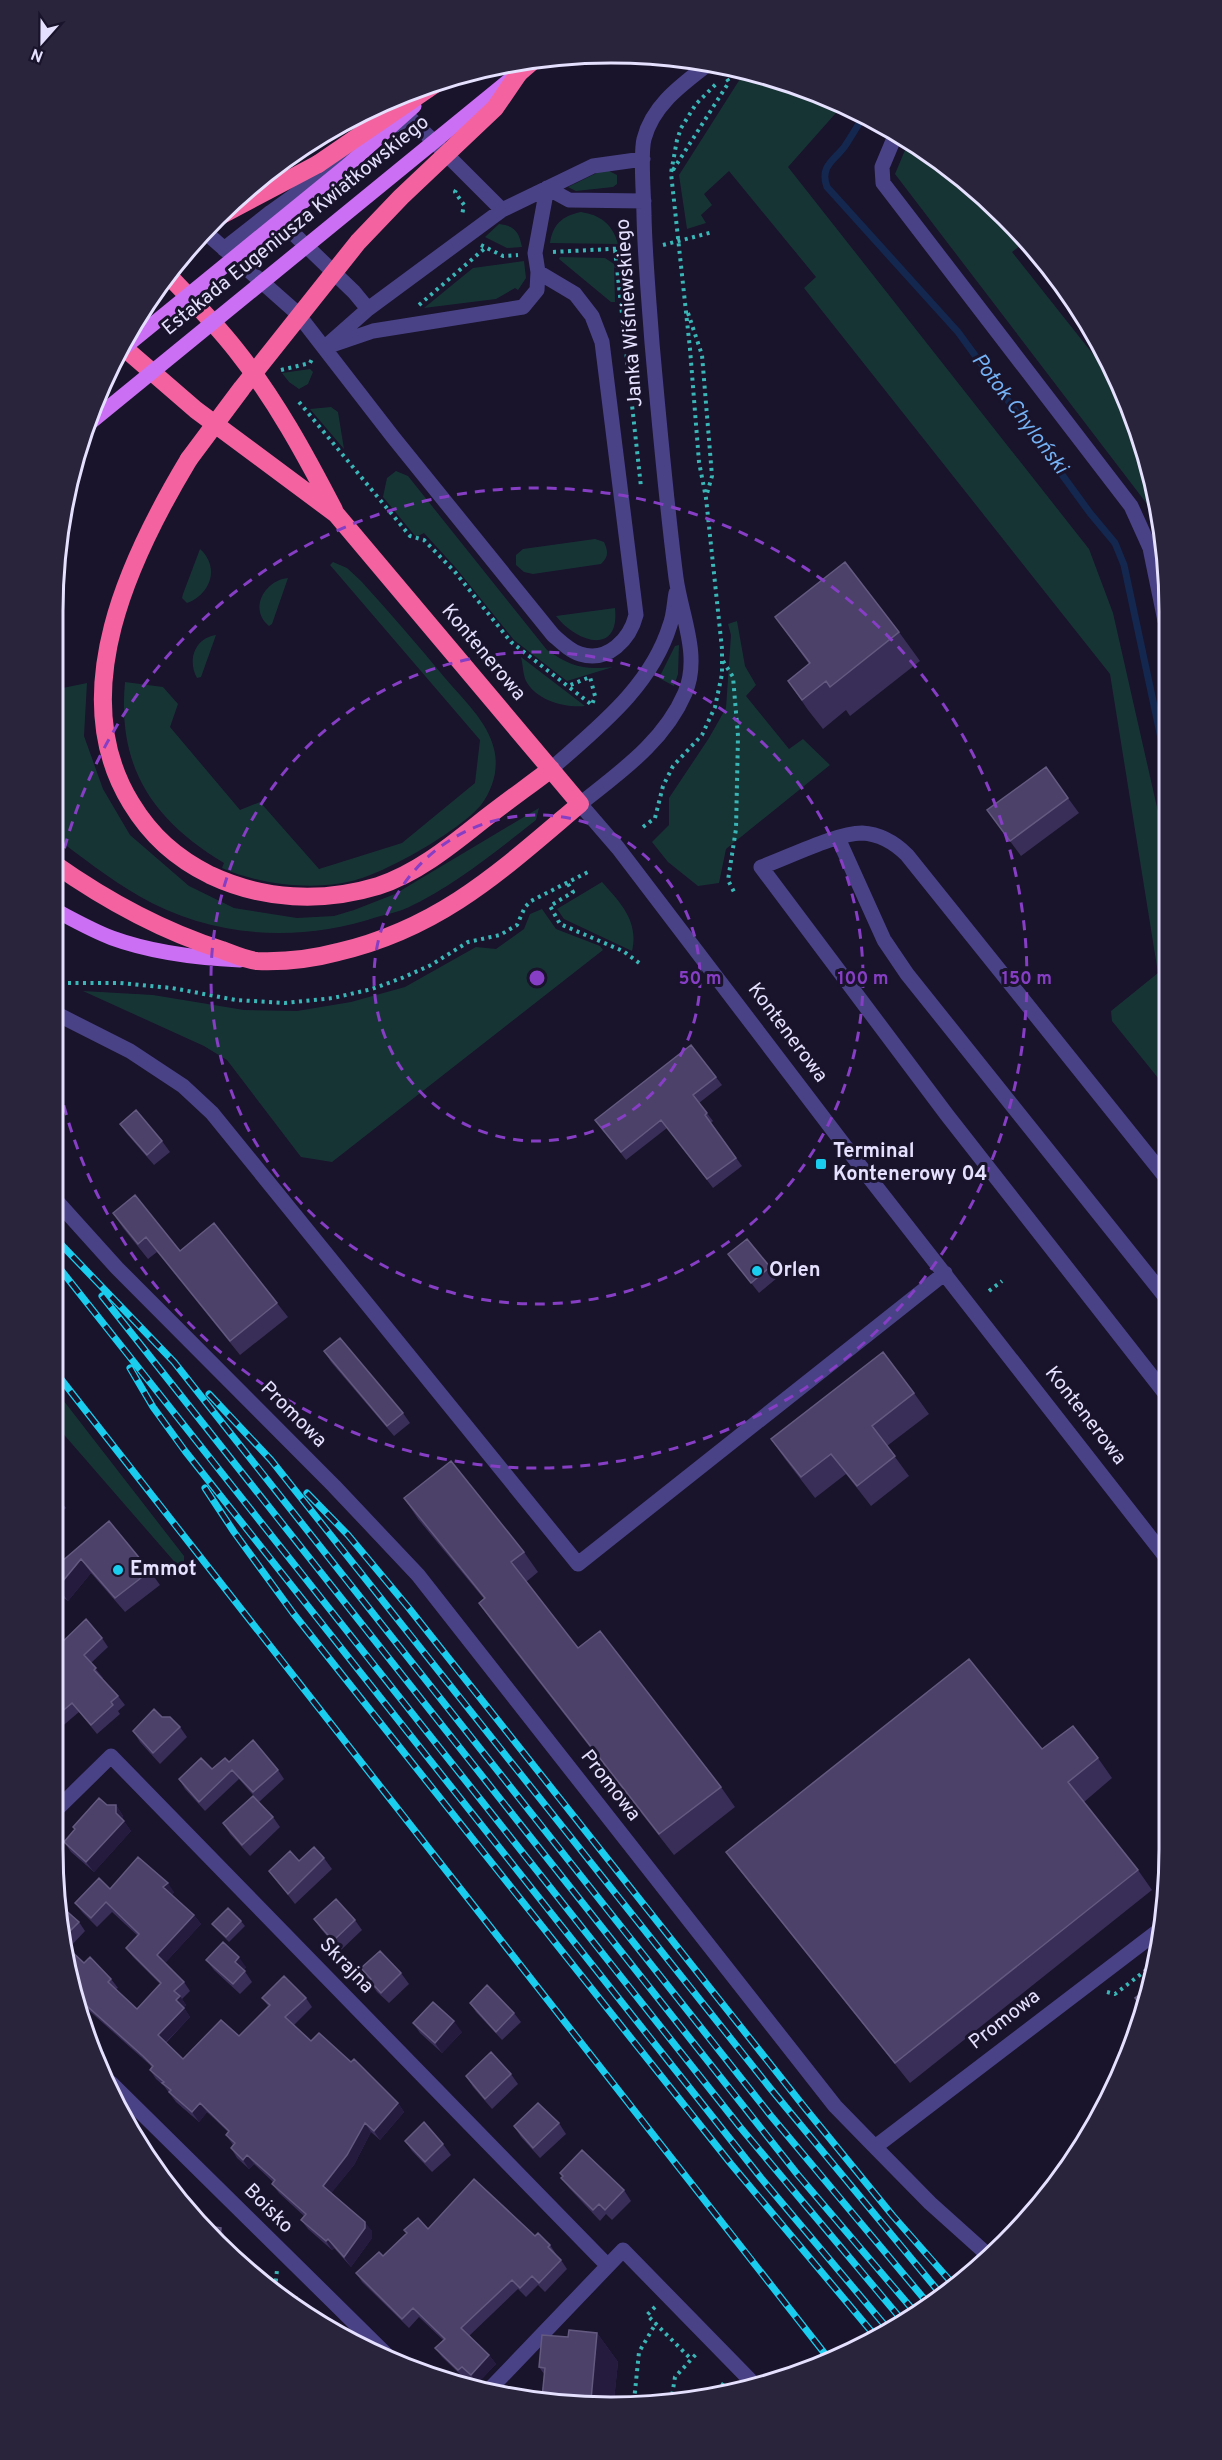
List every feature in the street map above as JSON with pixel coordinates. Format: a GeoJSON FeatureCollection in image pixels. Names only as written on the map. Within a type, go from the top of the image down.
{"type":"FeatureCollection","features":[{"type":"Feature","properties":{"kind":"highway"},"geometry":{"type":"LineString","coordinates":[[519,73],[495,108],[401,197],[358,242],[242,388],[189,459],[164,501],[131,570],[114,622],[102,698],[110,762],[122,789],[139,817],[159,842],[190,865],[222,880],[270,894],[310,898],[342,895],[381,885],[414,870],[459,840],[551,770]]}},
{"type":"Feature","properties":{"kind":"highway"},"geometry":{"type":"LineString","coordinates":[[248,201],[318,164],[408,102]]}},
{"type":"Feature","properties":{"kind":"highway","name":"Kontenerowa"},"geometry":{"type":"LineString","coordinates":[[174,280],[235,349],[274,403],[304,453],[336,514],[580,804]]}},
{"type":"Feature","properties":{"kind":"highway","name":"Kontenerowa"},"geometry":{"type":"LineString","coordinates":[[129,352],[196,410],[336,514]]}},
{"type":"Feature","properties":{"kind":"highway"},"geometry":{"type":"LineString","coordinates":[[63,871],[79,882],[197,942],[255,961],[314,958],[363,946],[412,928],[464,898],[498,873],[580,804]]}},
{"type":"Feature","properties":{"kind":"main road","name":"Estakada Eugeniusza Kwiatkowskiego"},"geometry":{"type":"LineString","coordinates":[[100,415],[519,73]]}},
{"type":"Feature","properties":{"kind":"main road","name":"Estakada Eugeniusza Kwiatkowskiego"},"geometry":{"type":"LineString","coordinates":[[135,339],[348,165],[424,96]]}},
{"type":"Feature","properties":{"kind":"main road"},"geometry":{"type":"LineString","coordinates":[[63,914],[111,938],[147,949],[190,957],[255,961]]}},
{"type":"Feature","properties":{"kind":"street","name":"Janka Wiśniewskiego"},"geometry":{"type":"LineString","coordinates":[[580,804],[636,759],[660,734],[675,714],[686,692],[691,670],[691,650],[677,587],[656,388],[645,247],[643,141],[654,112],[675,91],[707,72]]}},
{"type":"Feature","properties":{"kind":"street"},"geometry":{"type":"LineString","coordinates":[[224,249],[331,168],[409,117],[502,210]]}},
{"type":"Feature","properties":{"kind":"street"},"geometry":{"type":"LineString","coordinates":[[893,141],[882,167],[883,183],[1131,506],[1150,548],[1158,589]]}},
{"type":"Feature","properties":{"kind":"street"},"geometry":{"type":"LineString","coordinates":[[325,347],[368,309],[502,210],[593,166],[643,159]]}},
{"type":"Feature","properties":{"kind":"street"},"geometry":{"type":"LineString","coordinates":[[547,188],[569,200],[644,201]]}},
{"type":"Feature","properties":{"kind":"street"},"geometry":{"type":"LineString","coordinates":[[325,347],[374,331],[523,308],[537,290],[538,272],[535,253],[547,188]]}},
{"type":"Feature","properties":{"kind":"street"},"geometry":{"type":"LineString","coordinates":[[271,212],[354,292],[368,309]]}},
{"type":"Feature","properties":{"kind":"street"},"geometry":{"type":"LineString","coordinates":[[211,237],[297,313],[393,437],[553,635],[568,648],[580,654],[597,657],[611,651],[628,636],[636,615],[602,342],[592,316],[575,294],[538,272]]}},
{"type":"Feature","properties":{"kind":"street","name":"Janka Wiśniewskiego"},"geometry":{"type":"LineString","coordinates":[[551,770],[633,692],[659,651],[670,624],[677,587]]}},
{"type":"Feature","properties":{"kind":"street","name":"Kontenerowa"},"geometry":{"type":"LineString","coordinates":[[580,804],[618,849],[945,1273],[1159,1543]]}},
{"type":"Feature","properties":{"kind":"street"},"geometry":{"type":"LineString","coordinates":[[1159,1169],[907,855],[891,841],[862,833],[838,838],[761,867],[947,1115],[1159,1386]]}},
{"type":"Feature","properties":{"kind":"street"},"geometry":{"type":"LineString","coordinates":[[838,838],[885,940],[907,974],[1159,1289]]}},
{"type":"Feature","properties":{"kind":"street"},"geometry":{"type":"LineString","coordinates":[[63,1018],[130,1051],[183,1086],[212,1113],[578,1564],[945,1273]]}},
{"type":"Feature","properties":{"kind":"street","name":"Promowa"},"geometry":{"type":"LineString","coordinates":[[63,1209],[117,1268],[334,1486],[418,1575],[835,2106],[875,2148],[1151,1936]]}},
{"type":"Feature","properties":{"kind":"street","name":"Skrajna"},"geometry":{"type":"LineString","coordinates":[[63,1800],[111,1755],[608,2265]]}},
{"type":"Feature","properties":{"kind":"street","name":"Boisko"},"geometry":{"type":"LineString","coordinates":[[121,2093],[374,2342]]}},
{"type":"Feature","properties":{"kind":"street"},"geometry":{"type":"LineString","coordinates":[[875,2148],[930,2203],[983,2251]]}},
{"type":"Feature","properties":{"kind":"street"},"geometry":{"type":"LineString","coordinates":[[494,2384],[623,2250],[749,2379]]}},
{"type":"Feature","properties":{"kind":"path"},"geometry":{"type":"LineString","coordinates":[[685,307],[702,355],[712,476],[706,498],[699,462],[671,174],[681,128],[696,104],[720,80],[718,74]]}},
{"type":"Feature","properties":{"kind":"path"},"geometry":{"type":"LineString","coordinates":[[671,174],[729,82],[723,75]]}},
{"type":"Feature","properties":{"kind":"path"},"geometry":{"type":"LineString","coordinates":[[678,243],[713,232]]}},
{"type":"Feature","properties":{"kind":"path"},"geometry":{"type":"LineString","coordinates":[[392,328],[484,249]]}},
{"type":"Feature","properties":{"kind":"path"},"geometry":{"type":"LineString","coordinates":[[294,397],[410,536],[424,540],[455,572],[511,642],[592,705],[595,696],[590,677],[568,686]]}},
{"type":"Feature","properties":{"kind":"path"},"geometry":{"type":"LineString","coordinates":[[722,660],[733,677],[738,736],[736,829],[728,880],[734,892]]}},
{"type":"Feature","properties":{"kind":"path"},"geometry":{"type":"LineString","coordinates":[[63,983],[120,983],[172,988],[236,1000],[285,1003],[333,998],[372,989],[431,965],[468,942],[500,936],[517,925],[525,907],[531,901],[590,871]]}},
{"type":"Feature","properties":{"kind":"path"},"geometry":{"type":"LineString","coordinates":[[568,884],[573,892],[550,906],[560,924],[623,951],[642,965]]}},
{"type":"Feature","properties":{"kind":"path"},"geometry":{"type":"LineString","coordinates":[[989,1291],[1002,1281]]}},
{"type":"Feature","properties":{"kind":"path"},"geometry":{"type":"LineString","coordinates":[[276,2283],[277,2270]]}},
{"type":"Feature","properties":{"kind":"path"},"geometry":{"type":"LineString","coordinates":[[658,2304],[647,2315],[691,2359],[675,2377],[672,2393]]}},
{"type":"Feature","properties":{"kind":"path"},"geometry":{"type":"LineString","coordinates":[[634,2396],[639,2352],[656,2324]]}},
{"type":"Feature","properties":{"kind":"green space"},"geometry":{"type":"Polygon","coordinates":[[[740,79],[787,92],[837,112],[788,167],[1089,549],[1113,613],[1159,816],[1159,1079],[1112,1021],[1111,1011],[1158,973],[1110,674],[804,288],[816,277],[729,171],[704,194],[712,205],[701,215],[706,223],[687,229],[679,175],[740,79]]]}},
{"type":"Feature","properties":{"kind":"green space"},"geometry":{"type":"Polygon","coordinates":[[[905,149],[945,176],[972,199],[1019,246],[1012,252],[1097,359],[1102,369],[1130,435],[1148,506],[895,174],[905,149]]]}},
{"type":"Feature","properties":{"kind":"green space"},"geometry":{"type":"Polygon","coordinates":[[[605,169],[617,175],[617,184],[613,187],[576,191],[568,187],[605,169]]]}},
{"type":"Feature","properties":{"kind":"green space"},"geometry":{"type":"Polygon","coordinates":[[[581,212],[605,222],[613,231],[618,244],[550,243],[553,231],[560,222],[581,212]]]}},
{"type":"Feature","properties":{"kind":"green space"},"geometry":{"type":"Polygon","coordinates":[[[499,224],[509,226],[515,231],[522,247],[507,248],[485,237],[499,224]]]}},
{"type":"Feature","properties":{"kind":"green space"},"geometry":{"type":"Polygon","coordinates":[[[560,257],[605,258],[614,264],[615,302],[611,302],[559,259],[560,257]]]}},
{"type":"Feature","properties":{"kind":"green space"},"geometry":{"type":"Polygon","coordinates":[[[524,261],[526,278],[518,290],[515,288],[496,299],[424,308],[473,268],[524,261]]]}},
{"type":"Feature","properties":{"kind":"green space"},"geometry":{"type":"Polygon","coordinates":[[[310,369],[313,372],[308,384],[299,389],[282,373],[310,369]]]}},
{"type":"Feature","properties":{"kind":"green space"},"geometry":{"type":"Polygon","coordinates":[[[331,407],[338,412],[344,449],[310,409],[331,407]]]}},
{"type":"Feature","properties":{"kind":"green space"},"geometry":{"type":"Polygon","coordinates":[[[396,471],[408,476],[547,650],[578,666],[613,667],[567,681],[514,640],[456,568],[424,533],[416,537],[383,497],[387,478],[396,471]]]}},
{"type":"Feature","properties":{"kind":"green space"},"geometry":{"type":"Polygon","coordinates":[[[595,539],[604,542],[606,548],[607,556],[601,564],[533,574],[524,572],[516,565],[516,555],[523,549],[595,539]]]}},
{"type":"Feature","properties":{"kind":"green space"},"geometry":{"type":"Polygon","coordinates":[[[200,549],[210,564],[210,579],[202,593],[187,603],[182,598],[200,549]]]}},
{"type":"Feature","properties":{"kind":"green space"},"geometry":{"type":"Polygon","coordinates":[[[333,562],[347,568],[361,581],[474,711],[486,729],[494,749],[496,764],[494,778],[481,805],[456,827],[421,850],[366,877],[337,884],[303,886],[269,882],[236,874],[222,868],[224,863],[177,829],[159,810],[145,789],[134,766],[127,741],[124,713],[125,682],[163,687],[178,704],[170,727],[240,810],[260,802],[319,869],[402,843],[475,783],[480,740],[330,565],[333,562]]]}},
{"type":"Feature","properties":{"kind":"green space"},"geometry":{"type":"Polygon","coordinates":[[[288,578],[272,624],[269,626],[260,612],[262,596],[272,584],[288,578]]]}},
{"type":"Feature","properties":{"kind":"green space"},"geometry":{"type":"Polygon","coordinates":[[[615,608],[615,623],[611,633],[604,639],[585,638],[575,633],[556,616],[615,608]]]}},
{"type":"Feature","properties":{"kind":"green space"},"geometry":{"type":"Polygon","coordinates":[[[737,621],[745,666],[756,685],[746,696],[789,749],[803,739],[830,765],[726,849],[719,883],[698,886],[668,862],[652,842],[669,825],[669,798],[726,708],[731,635],[728,624],[737,621]]]}},
{"type":"Feature","properties":{"kind":"green space"},"geometry":{"type":"Polygon","coordinates":[[[216,635],[201,677],[197,678],[193,664],[195,651],[203,640],[216,635]]]}},
{"type":"Feature","properties":{"kind":"green space"},"geometry":{"type":"Polygon","coordinates":[[[679,645],[678,674],[674,686],[659,678],[675,646],[679,645]]]}},
{"type":"Feature","properties":{"kind":"green space"},"geometry":{"type":"Polygon","coordinates":[[[521,657],[585,706],[569,706],[552,702],[537,694],[526,681],[521,657]]]}},
{"type":"Feature","properties":{"kind":"green space"},"geometry":{"type":"Polygon","coordinates":[[[87,683],[84,736],[103,789],[130,835],[189,886],[234,908],[297,918],[334,916],[395,894],[539,808],[536,820],[458,879],[396,912],[317,931],[286,933],[255,932],[195,921],[139,896],[63,843],[63,688],[87,683]]]}},
{"type":"Feature","properties":{"kind":"green space"},"geometry":{"type":"Polygon","coordinates":[[[602,882],[622,905],[631,922],[632,951],[564,919],[557,909],[602,882]]]}},
{"type":"Feature","properties":{"kind":"green space"},"geometry":{"type":"Polygon","coordinates":[[[542,909],[556,929],[600,946],[603,950],[332,1162],[301,1157],[227,1060],[204,1046],[83,991],[153,995],[244,1010],[297,1011],[351,1002],[405,987],[476,947],[496,949],[524,929],[530,914],[542,909]]]}},
{"type":"Feature","properties":{"kind":"green space"},"geometry":{"type":"Polygon","coordinates":[[[63,1400],[184,1556],[184,1564],[179,1567],[63,1434],[63,1400]]]}},
{"type":"Feature","properties":{"kind":"building"},"geometry":{"type":"Polygon","coordinates":[[[845,562],[899,632],[830,687],[826,681],[802,700],[788,681],[810,663],[775,617],[845,562]]]}},
{"type":"Feature","properties":{"kind":"building"},"geometry":{"type":"Polygon","coordinates":[[[1046,767],[1068,798],[1010,841],[987,810],[1046,767]]]}},
{"type":"Feature","properties":{"kind":"building"},"geometry":{"type":"Polygon","coordinates":[[[691,1045],[716,1077],[693,1095],[736,1158],[707,1179],[661,1120],[621,1152],[595,1120],[691,1045]]]}},
{"type":"Feature","properties":{"kind":"building"},"geometry":{"type":"Polygon","coordinates":[[[136,1110],[162,1141],[147,1155],[120,1124],[136,1110]]]}},
{"type":"Feature","properties":{"kind":"building"},"geometry":{"type":"Polygon","coordinates":[[[135,1195],[180,1251],[214,1223],[277,1303],[230,1341],[146,1237],[138,1244],[113,1213],[135,1195]]]}},
{"type":"Feature","properties":{"kind":"building","name":"Orlen"},"geometry":{"type":"Polygon","coordinates":[[[747,1239],[770,1267],[751,1283],[728,1254],[747,1239]]]}},
{"type":"Feature","properties":{"kind":"building"},"geometry":{"type":"Polygon","coordinates":[[[340,1338],[403,1413],[387,1426],[324,1351],[340,1338]]]}},
{"type":"Feature","properties":{"kind":"building"},"geometry":{"type":"Polygon","coordinates":[[[883,1352],[914,1393],[872,1426],[895,1456],[857,1486],[831,1454],[801,1477],[771,1439],[883,1352]]]}},
{"type":"Feature","properties":{"kind":"building"},"geometry":{"type":"Polygon","coordinates":[[[451,1461],[524,1552],[511,1562],[578,1648],[600,1631],[721,1787],[659,1834],[479,1603],[485,1598],[404,1498],[451,1461]]]}},
{"type":"Feature","properties":{"kind":"building","name":"Emmot"},"geometry":{"type":"Polygon","coordinates":[[[109,1521],[150,1571],[115,1598],[81,1559],[63,1581],[63,1560],[109,1521]]]}},
{"type":"Feature","properties":{"kind":"building"},"geometry":{"type":"Polygon","coordinates":[[[86,1619],[102,1638],[84,1655],[96,1668],[94,1670],[118,1696],[111,1702],[113,1705],[91,1725],[72,1703],[63,1711],[63,1641],[86,1619]]]}},
{"type":"Feature","properties":{"kind":"building"},"geometry":{"type":"Polygon","coordinates":[[[969,1659],[1042,1749],[1073,1726],[1098,1758],[1068,1782],[1138,1870],[895,2063],[726,1852],[969,1659]]]}},
{"type":"Feature","properties":{"kind":"building"},"geometry":{"type":"Polygon","coordinates":[[[154,1709],[162,1717],[170,1717],[180,1727],[153,1753],[133,1731],[154,1709]]]}},
{"type":"Feature","properties":{"kind":"building"},"geometry":{"type":"Polygon","coordinates":[[[253,1740],[278,1770],[253,1792],[232,1770],[199,1802],[179,1779],[201,1758],[212,1769],[225,1758],[229,1762],[253,1740]]]}},
{"type":"Feature","properties":{"kind":"building"},"geometry":{"type":"Polygon","coordinates":[[[253,1796],[273,1817],[242,1845],[223,1823],[253,1796]]]}},
{"type":"Feature","properties":{"kind":"building"},"geometry":{"type":"Polygon","coordinates":[[[99,1798],[107,1805],[116,1805],[116,1813],[124,1821],[86,1862],[64,1842],[75,1829],[73,1827],[99,1798]]]}},
{"type":"Feature","properties":{"kind":"building"},"geometry":{"type":"Polygon","coordinates":[[[314,1847],[324,1858],[288,1894],[269,1871],[290,1851],[299,1861],[314,1847]]]}},
{"type":"Feature","properties":{"kind":"building"},"geometry":{"type":"Polygon","coordinates":[[[138,1857],[168,1883],[163,1887],[194,1915],[157,1955],[184,1982],[174,1991],[180,1996],[176,2000],[184,2008],[158,2035],[183,2059],[221,2020],[239,2036],[270,2005],[262,1998],[284,1976],[306,1998],[285,2017],[311,2041],[319,2033],[351,2062],[354,2059],[398,2103],[374,2131],[365,2123],[347,2155],[323,2186],[365,2222],[365,2228],[344,2257],[328,2239],[326,2241],[301,2220],[306,2214],[272,2184],[275,2180],[247,2155],[243,2160],[231,2148],[235,2143],[226,2135],[229,2131],[200,2103],[192,2112],[169,2092],[171,2090],[150,2070],[153,2066],[86,2005],[74,1953],[84,1963],[90,1957],[111,1979],[108,1982],[137,2009],[161,1983],[126,1948],[139,1934],[106,1902],[91,1918],[75,1903],[99,1878],[110,1889],[138,1857]]]}},
{"type":"Feature","properties":{"kind":"building"},"geometry":{"type":"Polygon","coordinates":[[[336,1899],[355,1920],[333,1941],[314,1919],[336,1899]]]}},
{"type":"Feature","properties":{"kind":"building"},"geometry":{"type":"Polygon","coordinates":[[[228,1908],[241,1921],[226,1937],[212,1924],[228,1908]]]}},
{"type":"Feature","properties":{"kind":"building"},"geometry":{"type":"Polygon","coordinates":[[[67,1911],[79,1922],[70,1931],[67,1911]]]}},
{"type":"Feature","properties":{"kind":"building"},"geometry":{"type":"Polygon","coordinates":[[[223,1942],[239,1957],[235,1962],[245,1971],[233,1984],[206,1960],[223,1942]]]}},
{"type":"Feature","properties":{"kind":"building"},"geometry":{"type":"Polygon","coordinates":[[[380,1951],[401,1973],[381,1993],[361,1968],[380,1951]]]}},
{"type":"Feature","properties":{"kind":"building"},"geometry":{"type":"Polygon","coordinates":[[[487,1985],[514,2013],[496,2032],[470,2003],[487,1985]]]}},
{"type":"Feature","properties":{"kind":"building"},"geometry":{"type":"Polygon","coordinates":[[[433,2002],[454,2021],[435,2043],[413,2023],[433,2002]]]}},
{"type":"Feature","properties":{"kind":"building"},"geometry":{"type":"Polygon","coordinates":[[[491,2052],[511,2074],[485,2099],[466,2076],[491,2052]]]}},
{"type":"Feature","properties":{"kind":"building"},"geometry":{"type":"Polygon","coordinates":[[[538,2103],[559,2123],[533,2148],[514,2126],[538,2103]]]}},
{"type":"Feature","properties":{"kind":"building"},"geometry":{"type":"Polygon","coordinates":[[[424,2122],[443,2144],[425,2162],[405,2141],[424,2122]]]}},
{"type":"Feature","properties":{"kind":"building"},"geometry":{"type":"Polygon","coordinates":[[[582,2150],[624,2190],[605,2210],[599,2204],[593,2210],[561,2178],[563,2176],[560,2173],[582,2150]]]}},
{"type":"Feature","properties":{"kind":"building"},"geometry":{"type":"Polygon","coordinates":[[[474,2179],[535,2236],[538,2233],[561,2260],[539,2283],[532,2276],[520,2288],[512,2280],[461,2328],[489,2355],[471,2375],[462,2367],[458,2370],[435,2348],[445,2339],[413,2308],[402,2319],[356,2273],[379,2252],[383,2256],[407,2233],[404,2230],[418,2218],[428,2229],[474,2179]]]}},
{"type":"Feature","properties":{"kind":"building"},"geometry":{"type":"Polygon","coordinates":[[[569,2330],[597,2333],[591,2396],[543,2392],[545,2368],[539,2367],[542,2335],[568,2337],[569,2330]]]}},
{"type":"Feature","properties":{"kind":"waterway","name":"Potok Chyloński"},"geometry":{"type":"LineString","coordinates":[[859,123],[845,146],[829,164],[825,174],[827,187],[958,332],[1090,513],[1115,543],[1124,565],[1159,729]]}},
{"type":"Feature","properties":{"kind":"railway"},"geometry":{"type":"LineString","coordinates":[[63,1246],[174,1362],[771,2116],[924,2299]]}},
{"type":"Feature","properties":{"kind":"railway"},"geometry":{"type":"LineString","coordinates":[[63,1273],[740,2127],[898,2316]]}},
{"type":"Feature","properties":{"kind":"railway"},"geometry":{"type":"LineString","coordinates":[[102,1296],[798,2175],[911,2308]]}},
{"type":"Feature","properties":{"kind":"railway"},"geometry":{"type":"LineString","coordinates":[[130,1368],[153,1407],[185,1451],[761,2178],[884,2324]]}},
{"type":"Feature","properties":{"kind":"railway"},"geometry":{"type":"LineString","coordinates":[[63,1382],[825,2353]]}},
{"type":"Feature","properties":{"kind":"railway"},"geometry":{"type":"LineString","coordinates":[[209,1394],[271,1460],[770,2088],[937,2290]]}},
{"type":"Feature","properties":{"kind":"railway"},"geometry":{"type":"LineString","coordinates":[[205,1488],[293,1613],[731,2164],[871,2331]]}},
{"type":"Feature","properties":{"kind":"railway"},"geometry":{"type":"LineString","coordinates":[[307,1493],[348,1535],[408,1607],[805,2108],[893,2216],[950,2280]]}},
{"type":"Feature","properties":{"kind":"place","name":"Terminal Kontenerowy 04"},"geometry":{"type":"Point","coordinates":[821,1164]}},
{"type":"Feature","properties":{"kind":"place","name":"Orlen"},"geometry":{"type":"Point","coordinates":[757,1271]}},
{"type":"Feature","properties":{"kind":"place","name":"Emmot"},"geometry":{"type":"Point","coordinates":[118,1570]}}]}
